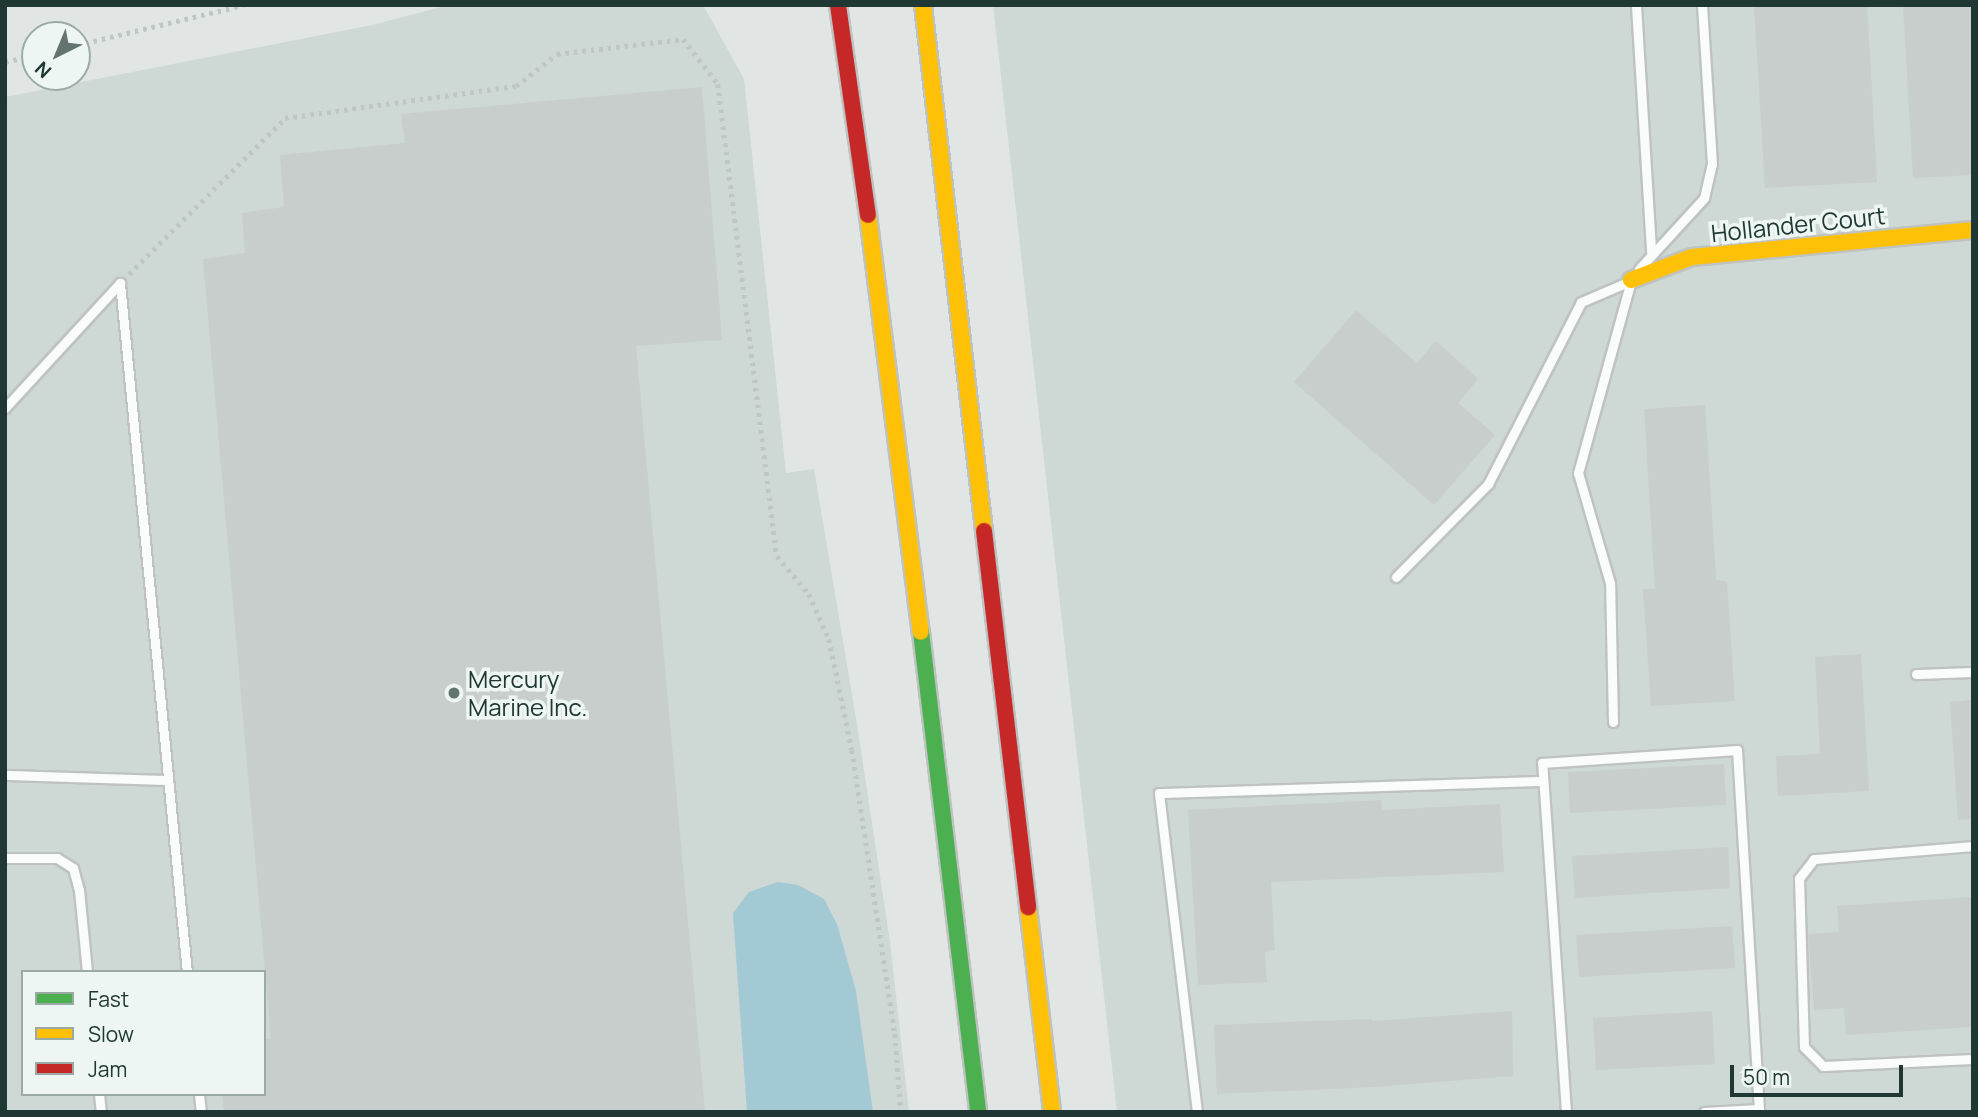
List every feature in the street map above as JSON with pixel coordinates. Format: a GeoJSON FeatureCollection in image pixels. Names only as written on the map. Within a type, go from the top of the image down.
{"type":"FeatureCollection","features":[{"type":"Feature","properties":{"kind":"main road"},"geometry":{"type":"LineString","coordinates":[[838,5],[886,340],[978,1112]]}},
{"type":"Feature","properties":{"kind":"main road"},"geometry":{"type":"LineString","coordinates":[[923,5],[1052,1112]]}},
{"type":"Feature","properties":{"kind":"main road","name":"Hollander Court"},"geometry":{"type":"LineString","coordinates":[[1631,280],[1692,257],[1973,230]]}},
{"type":"Feature","properties":{"kind":"lane"},"geometry":{"type":"LineString","coordinates":[[1636,5],[1651,253]]}},
{"type":"Feature","properties":{"kind":"lane"},"geometry":{"type":"LineString","coordinates":[[1613,722],[1610,583],[1578,473],[1631,280],[1651,253],[1704,198],[1712,164],[1702,5]]}},
{"type":"Feature","properties":{"kind":"lane"},"geometry":{"type":"LineString","coordinates":[[1396,577],[1488,484],[1581,302],[1631,280]]}},
{"type":"Feature","properties":{"kind":"lane"},"geometry":{"type":"LineString","coordinates":[[5,408],[120,284]]}},
{"type":"Feature","properties":{"kind":"lane"},"geometry":{"type":"LineString","coordinates":[[120,284],[187,970]]}},
{"type":"Feature","properties":{"kind":"lane"},"geometry":{"type":"LineString","coordinates":[[1916,674],[1973,672]]}},
{"type":"Feature","properties":{"kind":"lane"},"geometry":{"type":"LineString","coordinates":[[1566,1112],[1542,763],[1737,750],[1759,1109],[1704,1112]]}},
{"type":"Feature","properties":{"kind":"lane"},"geometry":{"type":"LineString","coordinates":[[5,775],[168,780]]}},
{"type":"Feature","properties":{"kind":"lane"},"geometry":{"type":"LineString","coordinates":[[1197,1112],[1159,793],[1543,781]]}},
{"type":"Feature","properties":{"kind":"lane"},"geometry":{"type":"LineString","coordinates":[[1973,846],[1814,859],[1799,878],[1804,1047],[1823,1066],[1973,1059]]}},
{"type":"Feature","properties":{"kind":"lane"},"geometry":{"type":"LineString","coordinates":[[5,858],[57,858],[73,869],[79,890],[87,970]]}},
{"type":"Feature","properties":{"kind":"path"},"geometry":{"type":"LineString","coordinates":[[91,42],[243,5]]}},
{"type":"Feature","properties":{"kind":"path"},"geometry":{"type":"LineString","coordinates":[[120,284],[285,118],[516,86],[557,54],[683,39],[718,84],[777,556],[809,594],[829,639],[852,750],[895,1034],[901,1112]]}},
{"type":"Feature","properties":{"kind":"shaded area"},"geometry":{"type":"Polygon","coordinates":[[[449,5],[703,5],[744,79],[786,473],[814,469],[890,942],[909,1112],[5,1112],[5,97],[36,91],[91,91],[91,80],[372,25],[449,5]]]}},
{"type":"Feature","properties":{"kind":"shaded area"},"geometry":{"type":"Polygon","coordinates":[[[993,5],[1973,5],[1973,1112],[1117,1112],[993,5]]]}},
{"type":"Feature","properties":{"kind":"water"},"geometry":{"type":"Polygon","coordinates":[[[778,882],[798,885],[824,899],[837,924],[856,991],[873,1112],[747,1112],[733,913],[749,892],[778,882]]]}},
{"type":"Feature","properties":{"kind":"building"},"geometry":{"type":"Polygon","coordinates":[[[1754,5],[1867,5],[1877,182],[1765,188],[1754,5]]]}},
{"type":"Feature","properties":{"kind":"building"},"geometry":{"type":"Polygon","coordinates":[[[1903,5],[1973,5],[1973,175],[1913,178],[1903,5]]]}},
{"type":"Feature","properties":{"kind":"building","name":"Mercury Marine Inc."},"geometry":{"type":"Polygon","coordinates":[[[702,87],[722,340],[636,346],[705,1112],[224,1112],[222,1096],[266,1096],[266,1039],[271,1039],[203,259],[245,253],[242,213],[284,207],[280,155],[405,143],[401,114],[702,87]]]}},
{"type":"Feature","properties":{"kind":"building"},"geometry":{"type":"Polygon","coordinates":[[[1356,310],[1417,363],[1436,341],[1478,379],[1458,403],[1495,435],[1434,505],[1294,382],[1356,310]]]}},
{"type":"Feature","properties":{"kind":"building"},"geometry":{"type":"Polygon","coordinates":[[[1705,405],[1716,580],[1727,582],[1735,701],[1651,706],[1643,589],[1655,589],[1644,409],[1705,405]]]}},
{"type":"Feature","properties":{"kind":"building"},"geometry":{"type":"Polygon","coordinates":[[[1861,654],[1869,791],[1778,796],[1776,756],[1820,754],[1815,657],[1861,654]]]}},
{"type":"Feature","properties":{"kind":"building"},"geometry":{"type":"Polygon","coordinates":[[[1973,700],[1973,819],[1958,820],[1950,702],[1973,700]]]}},
{"type":"Feature","properties":{"kind":"building"},"geometry":{"type":"Polygon","coordinates":[[[1724,764],[1726,805],[1570,813],[1568,772],[1724,764]]]}},
{"type":"Feature","properties":{"kind":"building"},"geometry":{"type":"Polygon","coordinates":[[[1381,800],[1382,810],[1500,804],[1504,872],[1271,882],[1275,951],[1265,952],[1267,982],[1198,985],[1188,810],[1381,800]]]}},
{"type":"Feature","properties":{"kind":"building"},"geometry":{"type":"Polygon","coordinates":[[[1728,847],[1730,888],[1575,898],[1572,856],[1728,847]]]}},
{"type":"Feature","properties":{"kind":"building"},"geometry":{"type":"Polygon","coordinates":[[[1973,897],[1973,1027],[1846,1035],[1844,1008],[1814,1010],[1808,934],[1839,932],[1837,906],[1973,897]]]}},
{"type":"Feature","properties":{"kind":"building"},"geometry":{"type":"Polygon","coordinates":[[[1732,926],[1735,968],[1579,977],[1576,935],[1732,926]]]}},
{"type":"Feature","properties":{"kind":"building"},"geometry":{"type":"Polygon","coordinates":[[[1512,1011],[1513,1076],[1375,1087],[1217,1094],[1214,1025],[1372,1021],[1512,1011]]]}},
{"type":"Feature","properties":{"kind":"building"},"geometry":{"type":"Polygon","coordinates":[[[1712,1011],[1715,1064],[1596,1070],[1593,1018],[1712,1011]]]}},
{"type":"Feature","properties":{"kind":"traffic: fast"},"geometry":{"type":"LineString","coordinates":[[921,632],[978,1112]]}},
{"type":"Feature","properties":{"kind":"traffic: slow"},"geometry":{"type":"LineString","coordinates":[[923,5],[984,531]]}},
{"type":"Feature","properties":{"kind":"traffic: slow"},"geometry":{"type":"LineString","coordinates":[[868,215],[921,632]]}},
{"type":"Feature","properties":{"kind":"traffic: slow"},"geometry":{"type":"LineString","coordinates":[[1631,280],[1692,257],[1973,230]]}},
{"type":"Feature","properties":{"kind":"traffic: slow"},"geometry":{"type":"LineString","coordinates":[[1028,907],[1052,1112]]}},
{"type":"Feature","properties":{"kind":"traffic: jam"},"geometry":{"type":"LineString","coordinates":[[838,5],[868,215]]}},
{"type":"Feature","properties":{"kind":"traffic: jam"},"geometry":{"type":"LineString","coordinates":[[984,531],[1028,907]]}},
{"type":"Feature","properties":{"kind":"place","name":"Mercury Marine Inc."},"geometry":{"type":"Point","coordinates":[454,693]}}]}
